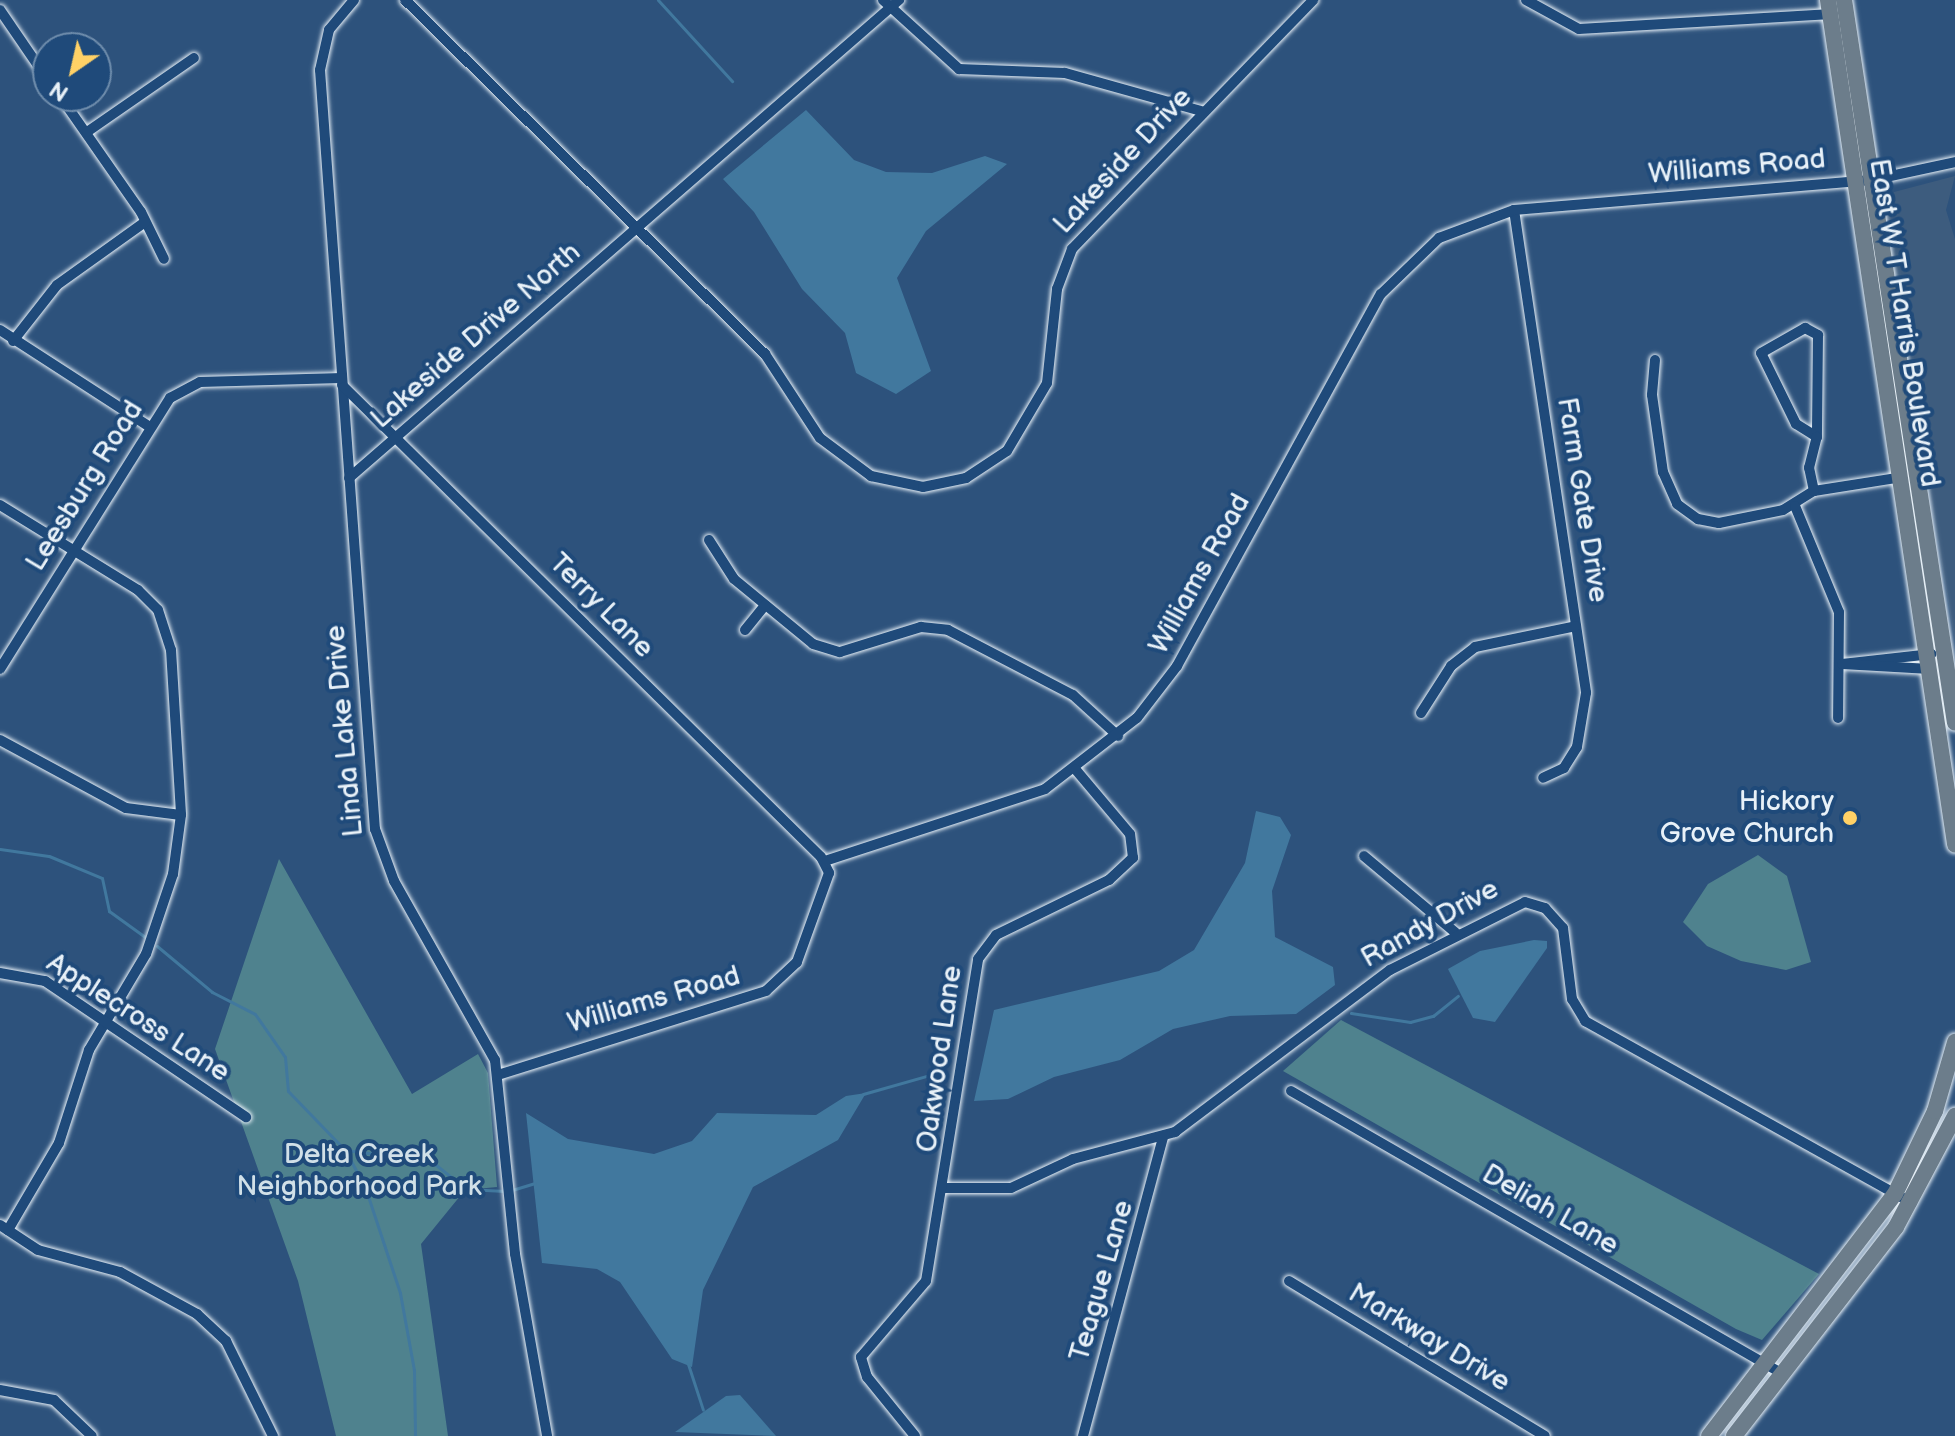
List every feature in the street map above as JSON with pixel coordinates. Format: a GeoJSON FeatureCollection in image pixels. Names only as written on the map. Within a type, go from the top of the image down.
{"type":"FeatureCollection","features":[{"type":"Feature","properties":{"kind":"main road","name":"East W T Harris Boulevard"},"geometry":{"type":"LineString","coordinates":[[1837,7],[1955,723]]}},
{"type":"Feature","properties":{"kind":"main road","name":"East W T Harris Boulevard"},"geometry":{"type":"LineString","coordinates":[[1865,181],[1902,477],[1955,844]]}},
{"type":"Feature","properties":{"kind":"main road"},"geometry":{"type":"LineString","coordinates":[[1709,1436],[1895,1194],[1935,1111],[1955,1042]]}},
{"type":"Feature","properties":{"kind":"main road"},"geometry":{"type":"LineString","coordinates":[[1734,1436],[1912,1203],[1955,1116]]}},
{"type":"Feature","properties":{"kind":"street","name":"Linda Lake Drive"},"geometry":{"type":"LineString","coordinates":[[354,0],[320,57],[349,478],[380,851],[470,1008],[498,1075],[510,1207],[547,1436]]}},
{"type":"Feature","properties":{"kind":"street","name":"Lakeside Drive"},"geometry":{"type":"LineString","coordinates":[[405,0],[634,230],[765,354],[806,420],[837,453],[894,484],[949,484],[986,468],[1016,438],[1052,367],[1057,289],[1068,255],[1201,111],[1313,0]]}},
{"type":"Feature","properties":{"kind":"street"},"geometry":{"type":"LineString","coordinates":[[1526,0],[1579,29],[1837,7]]}},
{"type":"Feature","properties":{"kind":"street"},"geometry":{"type":"LineString","coordinates":[[634,230],[891,3],[959,69],[1065,73],[1201,111]]}},
{"type":"Feature","properties":{"kind":"street"},"geometry":{"type":"LineString","coordinates":[[0,10],[32,57]]}},
{"type":"Feature","properties":{"kind":"street"},"geometry":{"type":"LineString","coordinates":[[87,132],[194,58]]}},
{"type":"Feature","properties":{"kind":"street"},"geometry":{"type":"LineString","coordinates":[[72,112],[145,222],[164,259]]}},
{"type":"Feature","properties":{"kind":"street","name":"Williams Road"},"geometry":{"type":"LineString","coordinates":[[498,1075],[717,1011],[779,983],[797,962],[827,891],[825,861],[1027,797],[1076,770],[1118,736],[1177,666],[1381,294],[1439,238],[1514,210],[1865,181],[1955,162]]}},
{"type":"Feature","properties":{"kind":"street","name":"Farm Gate Drive"},"geometry":{"type":"LineString","coordinates":[[1514,210],[1586,693],[1583,733],[1564,768],[1543,778]]}},
{"type":"Feature","properties":{"kind":"street"},"geometry":{"type":"LineString","coordinates":[[13,341],[57,285],[145,222]]}},
{"type":"Feature","properties":{"kind":"street","name":"Lakeside Drive North"},"geometry":{"type":"LineString","coordinates":[[349,478],[634,230]]}},
{"type":"Feature","properties":{"kind":"street"},"geometry":{"type":"LineString","coordinates":[[1814,491],[1809,468],[1817,437],[1818,335],[1805,328],[1761,353],[1796,424],[1817,437]]}},
{"type":"Feature","properties":{"kind":"street"},"geometry":{"type":"LineString","coordinates":[[0,330],[150,427]]}},
{"type":"Feature","properties":{"kind":"street"},"geometry":{"type":"LineString","coordinates":[[1655,360],[1652,395],[1663,472],[1677,504],[1719,523],[1795,506],[1814,491],[1902,477]]}},
{"type":"Feature","properties":{"kind":"street","name":"Leesburg Road"},"geometry":{"type":"LineString","coordinates":[[0,669],[170,398],[200,382],[342,382]]}},
{"type":"Feature","properties":{"kind":"street","name":"Terry Lane"},"geometry":{"type":"LineString","coordinates":[[342,382],[825,861]]}},
{"type":"Feature","properties":{"kind":"street"},"geometry":{"type":"LineString","coordinates":[[0,505],[138,590],[164,623],[181,815],[153,938],[106,1022],[59,1143],[4,1227],[38,1250],[120,1272],[197,1314],[226,1341],[273,1436]]}},
{"type":"Feature","properties":{"kind":"street"},"geometry":{"type":"LineString","coordinates":[[1795,506],[1839,612],[1842,664],[1838,718]]}},
{"type":"Feature","properties":{"kind":"street"},"geometry":{"type":"LineString","coordinates":[[709,540],[722,567],[765,605],[829,651],[921,627],[948,630],[1073,695],[1118,736]]}},
{"type":"Feature","properties":{"kind":"street"},"geometry":{"type":"LineString","coordinates":[[745,630],[765,605]]}},
{"type":"Feature","properties":{"kind":"street"},"geometry":{"type":"LineString","coordinates":[[1421,713],[1451,666],[1475,647],[1576,626]]}},
{"type":"Feature","properties":{"kind":"street"},"geometry":{"type":"LineString","coordinates":[[1842,664],[1946,658]]}},
{"type":"Feature","properties":{"kind":"street"},"geometry":{"type":"LineString","coordinates":[[0,740],[126,808],[181,815]]}},
{"type":"Feature","properties":{"kind":"street","name":"Oakwood Lane"},"geometry":{"type":"LineString","coordinates":[[915,1436],[862,1369],[869,1341],[924,1287],[945,1188],[981,951],[996,935],[1125,870],[1133,858],[1130,834],[1076,770]]}},
{"type":"Feature","properties":{"kind":"street"},"geometry":{"type":"LineString","coordinates":[[1364,856],[1455,932]]}},
{"type":"Feature","properties":{"kind":"street","name":"Randy Drive"},"geometry":{"type":"LineString","coordinates":[[945,1188],[1011,1188],[1073,1159],[1163,1137],[1213,1108],[1349,998],[1455,932],[1514,903],[1545,908],[1566,934],[1572,999],[1585,1021],[1912,1203]]}},
{"type":"Feature","properties":{"kind":"street","name":"Applecross Lane"},"geometry":{"type":"LineString","coordinates":[[0,973],[40,977],[246,1117]]}},
{"type":"Feature","properties":{"kind":"street","name":"Deliah Lane"},"geometry":{"type":"LineString","coordinates":[[1291,1091],[1767,1362],[1783,1374]]}},
{"type":"Feature","properties":{"kind":"street","name":"Teague Lane"},"geometry":{"type":"LineString","coordinates":[[1083,1436],[1163,1137]]}},
{"type":"Feature","properties":{"kind":"street","name":"Markway Drive"},"geometry":{"type":"LineString","coordinates":[[1289,1281],[1545,1436]]}},
{"type":"Feature","properties":{"kind":"street"},"geometry":{"type":"LineString","coordinates":[[0,1390],[54,1400],[92,1436]]}},
{"type":"Feature","properties":{"kind":"shaded area"},"geometry":{"type":"Polygon","coordinates":[[[806,110],[854,160],[886,172],[932,173],[985,156],[1007,164],[926,231],[897,278],[931,371],[896,394],[856,373],[845,333],[802,289],[754,212],[723,179],[806,110]]]}},
{"type":"Feature","properties":{"kind":"shaded area"},"geometry":{"type":"Polygon","coordinates":[[[1955,176],[1946,210],[1955,239],[1955,641],[1880,206],[1894,192],[1955,176]]]}},
{"type":"Feature","properties":{"kind":"shaded area"},"geometry":{"type":"Polygon","coordinates":[[[1256,811],[1280,817],[1291,835],[1272,891],[1275,937],[1333,967],[1335,985],[1296,1014],[1230,1016],[1173,1029],[1120,1060],[1054,1077],[1008,1099],[974,1101],[994,1010],[1159,971],[1194,950],[1245,863],[1256,811]]]}},
{"type":"Feature","properties":{"kind":"shaded area"},"geometry":{"type":"Polygon","coordinates":[[[1534,940],[1547,941],[1547,948],[1495,1022],[1473,1018],[1448,969],[1480,951],[1534,940]]]}},
{"type":"Feature","properties":{"kind":"shaded area"},"geometry":{"type":"Polygon","coordinates":[[[866,1093],[838,1140],[753,1187],[703,1290],[692,1367],[672,1359],[620,1282],[597,1269],[542,1263],[526,1113],[568,1139],[654,1154],[692,1141],[717,1113],[816,1115],[846,1096],[866,1093]]]}},
{"type":"Feature","properties":{"kind":"shaded area"},"geometry":{"type":"Polygon","coordinates":[[[740,1395],[776,1436],[675,1432],[726,1396],[740,1395]]]}},
{"type":"Feature","properties":{"kind":"green space"},"geometry":{"type":"Polygon","coordinates":[[[1758,855],[1787,876],[1811,962],[1786,970],[1741,961],[1707,946],[1683,922],[1708,884],[1758,855]]]}},
{"type":"Feature","properties":{"kind":"green space","name":"Delta Creek Neighborhood Park"},"geometry":{"type":"Polygon","coordinates":[[[279,859],[412,1094],[478,1054],[488,1073],[497,1187],[465,1190],[421,1244],[448,1436],[336,1436],[298,1281],[215,1049],[279,859]]]}},
{"type":"Feature","properties":{"kind":"green space"},"geometry":{"type":"Polygon","coordinates":[[[1341,1020],[1819,1274],[1762,1340],[1736,1329],[1283,1071],[1341,1020]]]}},
{"type":"Feature","properties":{"kind":"waterway"},"geometry":{"type":"LineString","coordinates":[[658,0],[732,81]]}},
{"type":"Feature","properties":{"kind":"waterway"},"geometry":{"type":"LineString","coordinates":[[0,849],[49,856],[102,878],[109,911],[145,937]]}},
{"type":"Feature","properties":{"kind":"waterway"},"geometry":{"type":"LineString","coordinates":[[157,946],[212,992],[255,1014],[285,1057],[288,1091],[345,1150],[365,1187],[400,1293],[414,1370],[415,1436]]}},
{"type":"Feature","properties":{"kind":"waterway"},"geometry":{"type":"LineString","coordinates":[[1351,1013],[1410,1022],[1433,1016],[1458,996]]}},
{"type":"Feature","properties":{"kind":"waterway"},"geometry":{"type":"LineString","coordinates":[[863,1094],[940,1072]]}},
{"type":"Feature","properties":{"kind":"waterway"},"geometry":{"type":"LineString","coordinates":[[345,1150],[431,1161],[466,1189],[505,1191]]}},
{"type":"Feature","properties":{"kind":"waterway"},"geometry":{"type":"LineString","coordinates":[[512,1190],[535,1183]]}},
{"type":"Feature","properties":{"kind":"waterway"},"geometry":{"type":"LineString","coordinates":[[688,1364],[703,1410]]}},
{"type":"Feature","properties":{"kind":"place","name":"Hickory Grove Church"},"geometry":{"type":"Point","coordinates":[1850,818]}}]}
